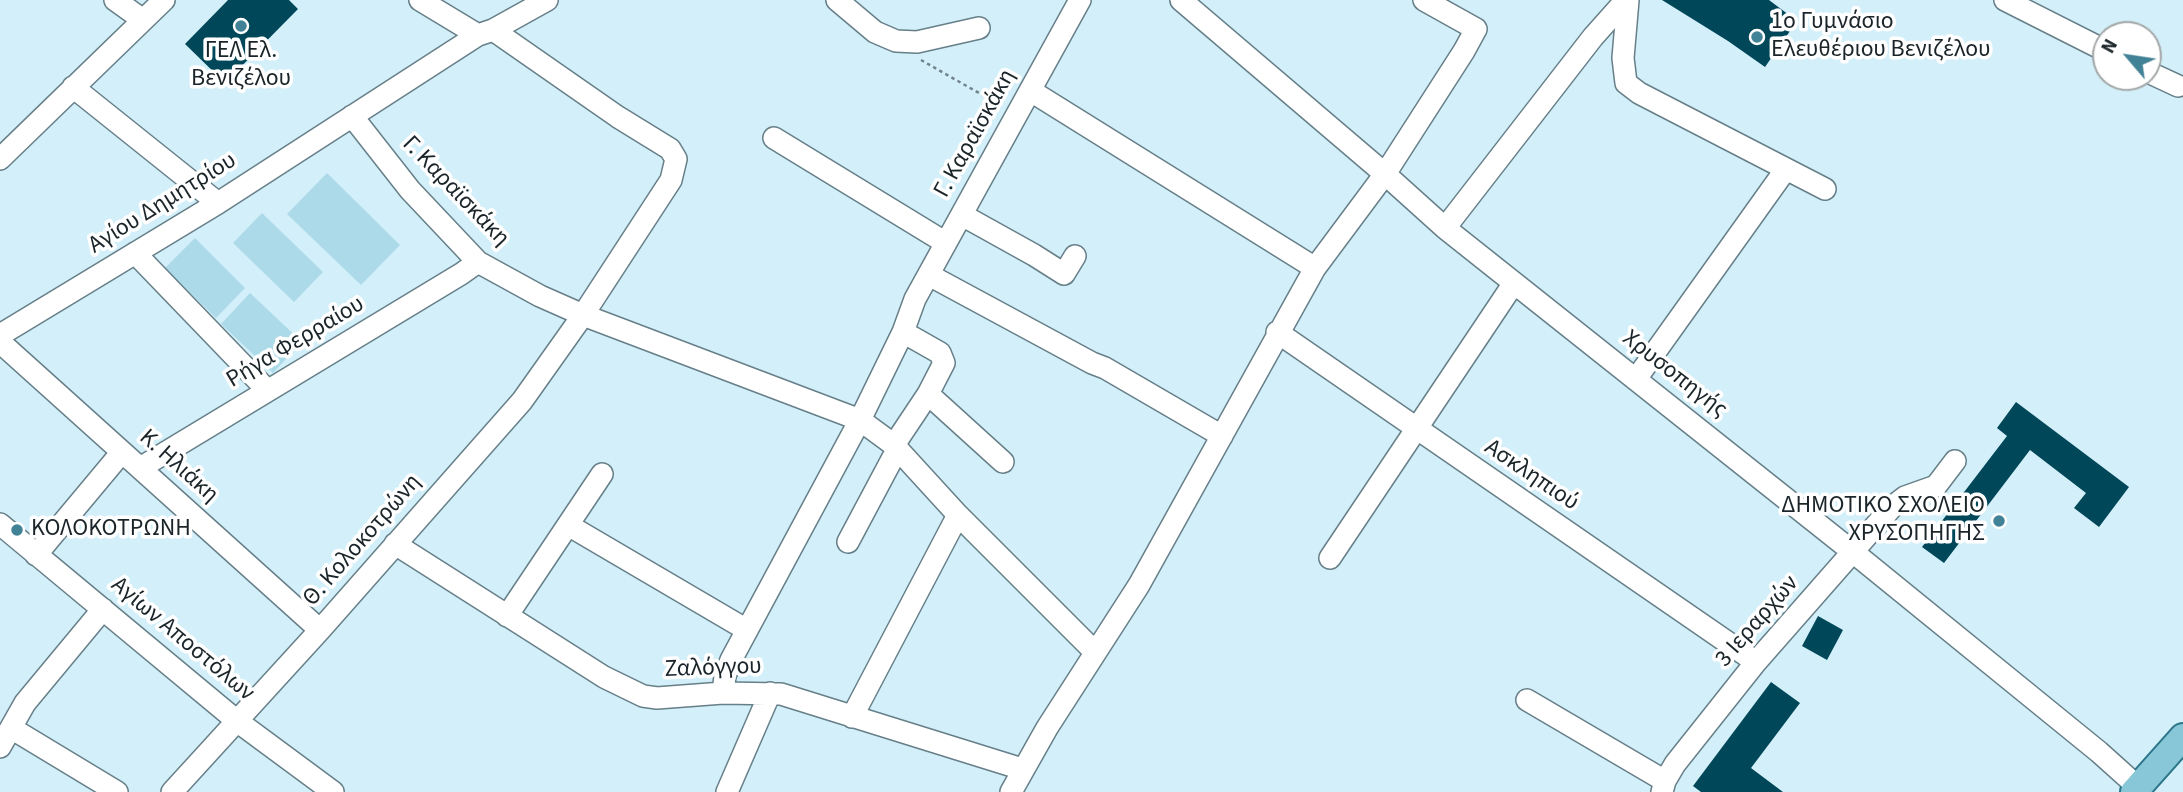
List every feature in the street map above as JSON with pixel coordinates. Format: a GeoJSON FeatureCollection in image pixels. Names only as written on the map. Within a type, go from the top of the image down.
{"type":"FeatureCollection","features":[{"type":"Feature","properties":{"kind":"main road"},"geometry":{"type":"LineString","coordinates":[[2136,790],[2183,737]]}},
{"type":"Feature","properties":{"kind":"street"},"geometry":{"type":"LineString","coordinates":[[115,0],[143,20]]}},
{"type":"Feature","properties":{"kind":"street"},"geometry":{"type":"LineString","coordinates":[[0,159],[164,0]]}},
{"type":"Feature","properties":{"kind":"street"},"geometry":{"type":"LineString","coordinates":[[420,0],[486,33]]}},
{"type":"Feature","properties":{"kind":"street"},"geometry":{"type":"LineString","coordinates":[[352,116],[486,33],[547,0]]}},
{"type":"Feature","properties":{"kind":"street"},"geometry":{"type":"LineString","coordinates":[[837,0],[866,25],[896,41],[918,42],[979,28]]}},
{"type":"Feature","properties":{"kind":"street","name":"Γ. Καραϊσκάκη"},"geometry":{"type":"LineString","coordinates":[[860,420],[903,332],[915,299],[1080,0]]}},
{"type":"Feature","properties":{"kind":"street","name":"Χρυσοπηγής"},"geometry":{"type":"LineString","coordinates":[[1181,0],[1445,228],[1853,552],[2099,752],[2136,790]]}},
{"type":"Feature","properties":{"kind":"street"},"geometry":{"type":"LineString","coordinates":[[1011,792],[1095,652],[1139,585],[1277,332],[1315,268],[1385,174],[1476,29],[1424,0]]}},
{"type":"Feature","properties":{"kind":"street"},"geometry":{"type":"LineString","coordinates":[[1627,0],[1623,58],[1626,83],[1639,93],[1825,189]]}},
{"type":"Feature","properties":{"kind":"street"},"geometry":{"type":"LineString","coordinates":[[1445,228],[1593,37],[1627,0]]}},
{"type":"Feature","properties":{"kind":"street"},"geometry":{"type":"LineString","coordinates":[[2005,0],[2092,44]]}},
{"type":"Feature","properties":{"kind":"street","name":"Θ. Κολοκοτρώνη"},"geometry":{"type":"LineString","coordinates":[[172,792],[320,630],[522,401],[583,315],[675,171],[676,159],[670,149],[486,33]]}},
{"type":"Feature","properties":{"kind":"street"},"geometry":{"type":"LineString","coordinates":[[2162,79],[2178,86]]}},
{"type":"Feature","properties":{"kind":"street"},"geometry":{"type":"LineString","coordinates":[[73,87],[218,203]]}},
{"type":"Feature","properties":{"kind":"street"},"geometry":{"type":"LineString","coordinates":[[1031,90],[1315,268]]}},
{"type":"Feature","properties":{"kind":"street","name":"Γ. Καραϊσκάκη"},"geometry":{"type":"LineString","coordinates":[[352,116],[410,190],[478,262],[540,296],[583,315],[860,420],[896,447],[958,515],[1095,652]]}},
{"type":"Feature","properties":{"kind":"street","name":"Αγίου Δημητρίου"},"geometry":{"type":"LineString","coordinates":[[0,335],[218,203],[352,116]]}},
{"type":"Feature","properties":{"kind":"street"},"geometry":{"type":"LineString","coordinates":[[774,138],[946,243]]}},
{"type":"Feature","properties":{"kind":"street"},"geometry":{"type":"LineString","coordinates":[[1636,379],[1786,169]]}},
{"type":"Feature","properties":{"kind":"street"},"geometry":{"type":"LineString","coordinates":[[961,215],[1064,274],[1075,256]]}},
{"type":"Feature","properties":{"kind":"street"},"geometry":{"type":"LineString","coordinates":[[135,253],[267,390]]}},
{"type":"Feature","properties":{"kind":"street","name":"Ρήγα Φερραίου"},"geometry":{"type":"LineString","coordinates":[[140,468],[478,262]]}},
{"type":"Feature","properties":{"kind":"street"},"geometry":{"type":"LineString","coordinates":[[929,275],[1105,368],[1222,436]]}},
{"type":"Feature","properties":{"kind":"street"},"geometry":{"type":"LineString","coordinates":[[1330,558],[1514,283]]}},
{"type":"Feature","properties":{"kind":"street"},"geometry":{"type":"LineString","coordinates":[[848,542],[896,447],[943,368],[944,357],[903,332]]}},
{"type":"Feature","properties":{"kind":"street","name":"Ασκληπιού"},"geometry":{"type":"LineString","coordinates":[[1277,332],[1756,662]]}},
{"type":"Feature","properties":{"kind":"street","name":"Κ. Ηλιάκη"},"geometry":{"type":"LineString","coordinates":[[0,342],[320,630]]}},
{"type":"Feature","properties":{"kind":"street"},"geometry":{"type":"LineString","coordinates":[[928,394],[1003,462]]}},
{"type":"Feature","properties":{"kind":"street"},"geometry":{"type":"LineString","coordinates":[[723,693],[727,668],[860,420]]}},
{"type":"Feature","properties":{"kind":"street"},"geometry":{"type":"LineString","coordinates":[[36,555],[122,452]]}},
{"type":"Feature","properties":{"kind":"street","name":"3 Ιεραρχών"},"geometry":{"type":"LineString","coordinates":[[1666,782],[1756,662],[1892,507],[1905,497],[1936,486],[1955,461]]}},
{"type":"Feature","properties":{"kind":"street"},"geometry":{"type":"LineString","coordinates":[[507,616],[602,474]]}},
{"type":"Feature","properties":{"kind":"street"},"geometry":{"type":"LineString","coordinates":[[852,717],[958,515]]}},
{"type":"Feature","properties":{"kind":"street"},"geometry":{"type":"LineString","coordinates":[[568,526],[747,631]]}},
{"type":"Feature","properties":{"kind":"street","name":"Αγίων Αποστόλων"},"geometry":{"type":"LineString","coordinates":[[4,535],[36,555],[237,721],[333,792]]}},
{"type":"Feature","properties":{"kind":"street","name":"Ζαλόγγου"},"geometry":{"type":"LineString","coordinates":[[395,544],[604,677],[643,696],[657,698],[770,693],[800,698],[852,717],[1023,769]]}},
{"type":"Feature","properties":{"kind":"street"},"geometry":{"type":"LineString","coordinates":[[0,747],[25,703],[103,609]]}},
{"type":"Feature","properties":{"kind":"street"},"geometry":{"type":"LineString","coordinates":[[727,792],[770,693]]}},
{"type":"Feature","properties":{"kind":"street"},"geometry":{"type":"LineString","coordinates":[[1527,700],[1666,782]]}},
{"type":"Feature","properties":{"kind":"street"},"geometry":{"type":"LineString","coordinates":[[11,728],[117,792]]}},
{"type":"Feature","properties":{"kind":"path"},"geometry":{"type":"LineString","coordinates":[[896,41],[928,65],[1017,114]]}},
{"type":"Feature","properties":{"kind":"shaded area"},"geometry":{"type":"Polygon","coordinates":[[[327,173],[400,245],[361,285],[287,214],[327,173]]]}},
{"type":"Feature","properties":{"kind":"shaded area"},"geometry":{"type":"Polygon","coordinates":[[[262,213],[323,272],[294,302],[233,243],[262,213]]]}},
{"type":"Feature","properties":{"kind":"shaded area"},"geometry":{"type":"Polygon","coordinates":[[[195,238],[245,288],[216,318],[165,268],[195,238]]]}},
{"type":"Feature","properties":{"kind":"shaded area"},"geometry":{"type":"Polygon","coordinates":[[[250,293],[302,342],[273,373],[221,324],[250,293]]]}},
{"type":"Feature","properties":{"kind":"building","name":"ΓΕΛ Ελ. Βενιζέλου"},"geometry":{"type":"Polygon","coordinates":[[[228,0],[289,0],[298,9],[225,83],[185,44],[228,0]]]}},
{"type":"Feature","properties":{"kind":"building","name":"1ο Γυμνάσιο Ελευθέριου Βενιζέλου"},"geometry":{"type":"Polygon","coordinates":[[[1662,0],[1769,0],[1797,21],[1765,67],[1662,0]]]}},
{"type":"Feature","properties":{"kind":"building"},"geometry":{"type":"Polygon","coordinates":[[[2016,402],[2129,487],[2099,527],[2074,508],[2086,493],[2030,450],[1944,563],[1922,547],[2007,436],[1997,428],[2016,402]]]}},
{"type":"Feature","properties":{"kind":"building"},"geometry":{"type":"Polygon","coordinates":[[[1818,616],[1843,630],[1827,660],[1802,646],[1818,616]]]}},
{"type":"Feature","properties":{"kind":"building"},"geometry":{"type":"Polygon","coordinates":[[[1771,682],[1800,703],[1751,768],[1783,792],[1701,792],[1693,786],[1771,682]]]}},
{"type":"Feature","properties":{"kind":"place","name":"ΓΕΛ Ελ. Βενιζέλου"},"geometry":{"type":"Point","coordinates":[241,26]}},
{"type":"Feature","properties":{"kind":"place","name":"1ο Γυμνάσιο Ελευθέριου Βενιζέλου"},"geometry":{"type":"Point","coordinates":[1757,37]}},
{"type":"Feature","properties":{"kind":"place","name":"ΔΗΜΟΤΙΚΟ ΣΧΟΛΕΙΟ ΧΡΥΣΟΠΗΓΗΣ"},"geometry":{"type":"Point","coordinates":[1999,521]}},
{"type":"Feature","properties":{"kind":"place","name":"ΚΟΛΟΚΟΤΡΩΝΗ"},"geometry":{"type":"Point","coordinates":[17,530]}}]}
